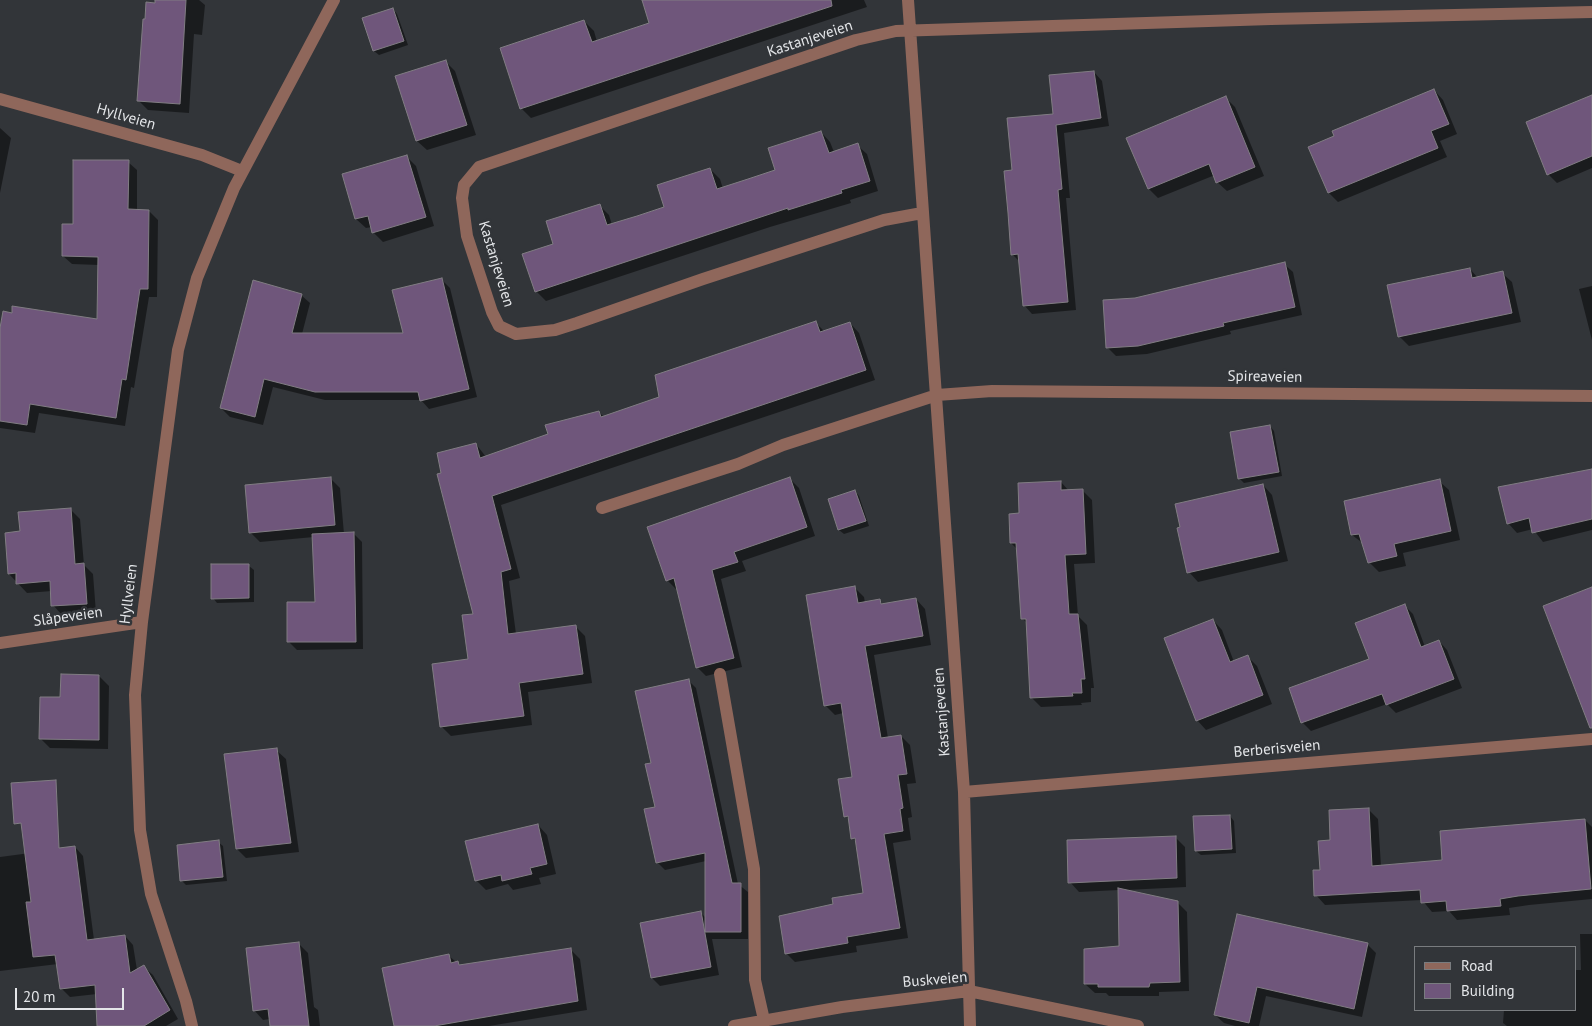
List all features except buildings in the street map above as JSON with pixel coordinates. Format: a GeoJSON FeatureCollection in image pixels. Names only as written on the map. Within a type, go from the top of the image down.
{"type":"FeatureCollection","features":[{"type":"Feature","properties":{"kind":"street","name":"Hyllveien"},"geometry":{"type":"LineString","coordinates":[[192,1026],[186,1001],[152,894],[140,830],[135,695],[142,622],[178,350],[197,278],[242,171],[334,0]]}},
{"type":"Feature","properties":{"kind":"street","name":"Kastanjeveien"},"geometry":{"type":"LineString","coordinates":[[908,0],[964,792],[970,1026]]}},
{"type":"Feature","properties":{"kind":"street"},"geometry":{"type":"LineString","coordinates":[[910,31],[1272,18],[1592,12]]}},
{"type":"Feature","properties":{"kind":"street","name":"Kastanjeveien"},"geometry":{"type":"LineString","coordinates":[[910,31],[896,31],[856,40],[606,122],[479,167],[464,185],[462,198],[467,236],[492,312],[499,326],[516,334],[562,328],[703,279],[875,223],[922,213]]}},
{"type":"Feature","properties":{"kind":"street","name":"Hyllveien"},"geometry":{"type":"LineString","coordinates":[[0,99],[202,156],[242,171]]}},
{"type":"Feature","properties":{"kind":"street","name":"Spireaveien"},"geometry":{"type":"LineString","coordinates":[[937,395],[992,391],[1592,396]]}},
{"type":"Feature","properties":{"kind":"street"},"geometry":{"type":"LineString","coordinates":[[602,508],[738,464],[783,445],[937,395]]}},
{"type":"Feature","properties":{"kind":"street","name":"Slåpeveien"},"geometry":{"type":"LineString","coordinates":[[0,643],[142,622]]}},
{"type":"Feature","properties":{"kind":"street"},"geometry":{"type":"LineString","coordinates":[[720,674],[754,869],[755,980],[764,1020]]}},
{"type":"Feature","properties":{"kind":"street","name":"Berberisveien"},"geometry":{"type":"LineString","coordinates":[[964,792],[1592,739]]}},
{"type":"Feature","properties":{"kind":"street","name":"Buskveien"},"geometry":{"type":"LineString","coordinates":[[734,1026],[842,1007],[969,991],[1138,1026]]}}]}
